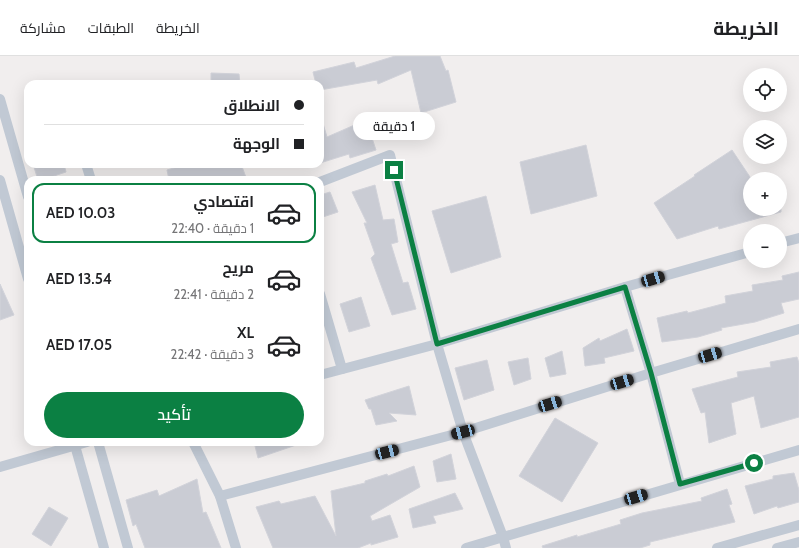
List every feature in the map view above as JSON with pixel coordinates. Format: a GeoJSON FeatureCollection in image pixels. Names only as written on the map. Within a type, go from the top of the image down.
{"type":"FeatureCollection","features":[{"type":"Feature","properties":{"kind":"street"},"geometry":{"type":"LineString","coordinates":[[0,99],[24,183]]}},
{"type":"Feature","properties":{"kind":"street"},"geometry":{"type":"LineString","coordinates":[[324,180],[390,155],[437,344],[463,432],[506,548]]}},
{"type":"Feature","properties":{"kind":"street"},"geometry":{"type":"LineString","coordinates":[[0,180],[24,265]]}},
{"type":"Feature","properties":{"kind":"street"},"geometry":{"type":"LineString","coordinates":[[787,241],[799,238]]}},
{"type":"Feature","properties":{"kind":"street"},"geometry":{"type":"LineString","coordinates":[[324,374],[437,344],[625,287],[743,254]]}},
{"type":"Feature","properties":{"kind":"street"},"geometry":{"type":"LineString","coordinates":[[625,287],[651,373],[680,484]]}},
{"type":"Feature","properties":{"kind":"street"},"geometry":{"type":"LineString","coordinates":[[324,308],[342,369]]}},
{"type":"Feature","properties":{"kind":"street"},"geometry":{"type":"LineString","coordinates":[[220,496],[463,432],[651,373],[799,329]]}},
{"type":"Feature","properties":{"kind":"street"},"geometry":{"type":"LineString","coordinates":[[0,467],[68,446]]}},
{"type":"Feature","properties":{"kind":"street"},"geometry":{"type":"LineString","coordinates":[[76,446],[104,548]]}},
{"type":"Feature","properties":{"kind":"street"},"geometry":{"type":"LineString","coordinates":[[99,446],[128,548]]}},
{"type":"Feature","properties":{"kind":"street"},"geometry":{"type":"LineString","coordinates":[[195,446],[220,496],[236,548]]}},
{"type":"Feature","properties":{"kind":"street"},"geometry":{"type":"LineString","coordinates":[[466,548],[799,450]]}},
{"type":"Feature","properties":{"kind":"street"},"geometry":{"type":"LineString","coordinates":[[717,548],[799,525]]}},
{"type":"Feature","properties":{"kind":"street"},"geometry":{"type":"LineString","coordinates":[[777,548],[799,542]]}},
{"type":"Feature","properties":{"kind":"building"},"geometry":{"type":"Polygon","coordinates":[[[395,56],[440,56],[446,71],[448,70],[456,102],[421,113],[411,70],[378,84],[377,80],[324,89],[324,80],[315,80],[313,72],[354,62],[356,68],[395,56]]]}},
{"type":"Feature","properties":{"kind":"building"},"geometry":{"type":"Polygon","coordinates":[[[211,73],[239,74],[240,80],[211,80],[211,73]]]}},
{"type":"Feature","properties":{"kind":"building"},"geometry":{"type":"Polygon","coordinates":[[[366,120],[376,150],[350,158],[349,154],[324,162],[324,127],[327,137],[366,120]]]}},
{"type":"Feature","properties":{"kind":"building"},"geometry":{"type":"Polygon","coordinates":[[[586,145],[597,196],[531,214],[520,162],[586,145]]]}},
{"type":"Feature","properties":{"kind":"building"},"geometry":{"type":"Polygon","coordinates":[[[732,150],[747,172],[743,172],[743,216],[766,216],[719,229],[718,226],[677,239],[654,203],[695,176],[694,175],[732,150]]]}},
{"type":"Feature","properties":{"kind":"building"},"geometry":{"type":"Polygon","coordinates":[[[34,168],[65,168],[66,172],[54,176],[37,176],[34,168]]]}},
{"type":"Feature","properties":{"kind":"building"},"geometry":{"type":"Polygon","coordinates":[[[174,168],[242,168],[246,176],[168,176],[167,170],[174,168]]]}},
{"type":"Feature","properties":{"kind":"building"},"geometry":{"type":"Polygon","coordinates":[[[375,185],[383,220],[394,219],[398,242],[391,244],[403,283],[408,282],[416,309],[392,315],[371,258],[375,254],[364,223],[367,223],[352,192],[375,185]]]}},
{"type":"Feature","properties":{"kind":"building"},"geometry":{"type":"Polygon","coordinates":[[[330,192],[338,212],[324,217],[324,194],[330,192]]]}},
{"type":"Feature","properties":{"kind":"building"},"geometry":{"type":"Polygon","coordinates":[[[486,196],[501,257],[451,273],[432,211],[486,196]]]}},
{"type":"Feature","properties":{"kind":"building"},"geometry":{"type":"Polygon","coordinates":[[[799,272],[799,299],[781,303],[784,313],[755,322],[721,328],[722,330],[698,337],[662,342],[657,318],[687,311],[688,313],[726,303],[725,296],[753,291],[752,285],[783,280],[782,276],[799,272]]]}},
{"type":"Feature","properties":{"kind":"building"},"geometry":{"type":"Polygon","coordinates":[[[0,284],[14,315],[0,320],[0,284]]]}},
{"type":"Feature","properties":{"kind":"building"},"geometry":{"type":"Polygon","coordinates":[[[361,297],[370,326],[349,332],[340,304],[361,297]]]}},
{"type":"Feature","properties":{"kind":"building"},"geometry":{"type":"Polygon","coordinates":[[[627,329],[634,351],[604,358],[605,363],[585,366],[583,348],[599,338],[600,341],[627,329]]]}},
{"type":"Feature","properties":{"kind":"building"},"geometry":{"type":"Polygon","coordinates":[[[562,351],[566,374],[550,377],[545,358],[562,351]]]}},
{"type":"Feature","properties":{"kind":"building"},"geometry":{"type":"Polygon","coordinates":[[[797,357],[799,363],[799,417],[761,428],[754,396],[731,403],[736,434],[709,443],[705,412],[701,413],[692,389],[738,377],[737,372],[771,367],[770,362],[797,357]]]}},
{"type":"Feature","properties":{"kind":"building"},"geometry":{"type":"Polygon","coordinates":[[[528,358],[531,379],[514,385],[508,362],[528,358]]]}},
{"type":"Feature","properties":{"kind":"building"},"geometry":{"type":"Polygon","coordinates":[[[487,360],[494,390],[464,400],[455,368],[487,360]]]}},
{"type":"Feature","properties":{"kind":"building"},"geometry":{"type":"Polygon","coordinates":[[[409,386],[416,415],[389,413],[397,421],[376,425],[371,409],[369,409],[365,400],[409,386]]]}},
{"type":"Feature","properties":{"kind":"building"},"geometry":{"type":"Polygon","coordinates":[[[555,418],[598,443],[562,502],[519,476],[555,418]]]}},
{"type":"Feature","properties":{"kind":"building"},"geometry":{"type":"Polygon","coordinates":[[[255,446],[293,446],[258,458],[255,446]]]}},
{"type":"Feature","properties":{"kind":"building"},"geometry":{"type":"Polygon","coordinates":[[[451,454],[456,479],[437,482],[433,461],[451,454]]]}},
{"type":"Feature","properties":{"kind":"building"},"geometry":{"type":"Polygon","coordinates":[[[414,466],[420,487],[370,516],[372,521],[390,515],[398,537],[371,545],[371,543],[358,548],[273,548],[256,507],[279,501],[281,504],[315,496],[336,536],[331,491],[365,483],[365,481],[387,474],[388,476],[414,466]]]}},
{"type":"Feature","properties":{"kind":"building"},"geometry":{"type":"Polygon","coordinates":[[[794,473],[799,490],[799,502],[778,508],[777,506],[754,514],[745,486],[773,479],[773,476],[794,473]]]}},
{"type":"Feature","properties":{"kind":"building"},"geometry":{"type":"Polygon","coordinates":[[[197,479],[203,513],[206,512],[221,548],[145,548],[136,524],[133,526],[126,500],[157,490],[159,496],[197,479]]]}},
{"type":"Feature","properties":{"kind":"building"},"geometry":{"type":"Polygon","coordinates":[[[727,489],[732,504],[729,505],[735,522],[650,542],[650,545],[640,548],[543,548],[542,546],[577,535],[577,537],[621,524],[620,520],[642,513],[702,501],[701,498],[727,489]]]}},
{"type":"Feature","properties":{"kind":"building"},"geometry":{"type":"Polygon","coordinates":[[[455,493],[463,509],[433,516],[436,523],[413,528],[409,509],[455,493]]]}},
{"type":"Feature","properties":{"kind":"building"},"geometry":{"type":"Polygon","coordinates":[[[49,507],[68,518],[51,546],[32,534],[49,507]]]}},
{"type":"Feature","properties":{"kind":"route"},"geometry":{"type":"LineString","coordinates":[[394,170],[437,344],[625,287],[651,373],[680,484],[754,463]]}}]}
